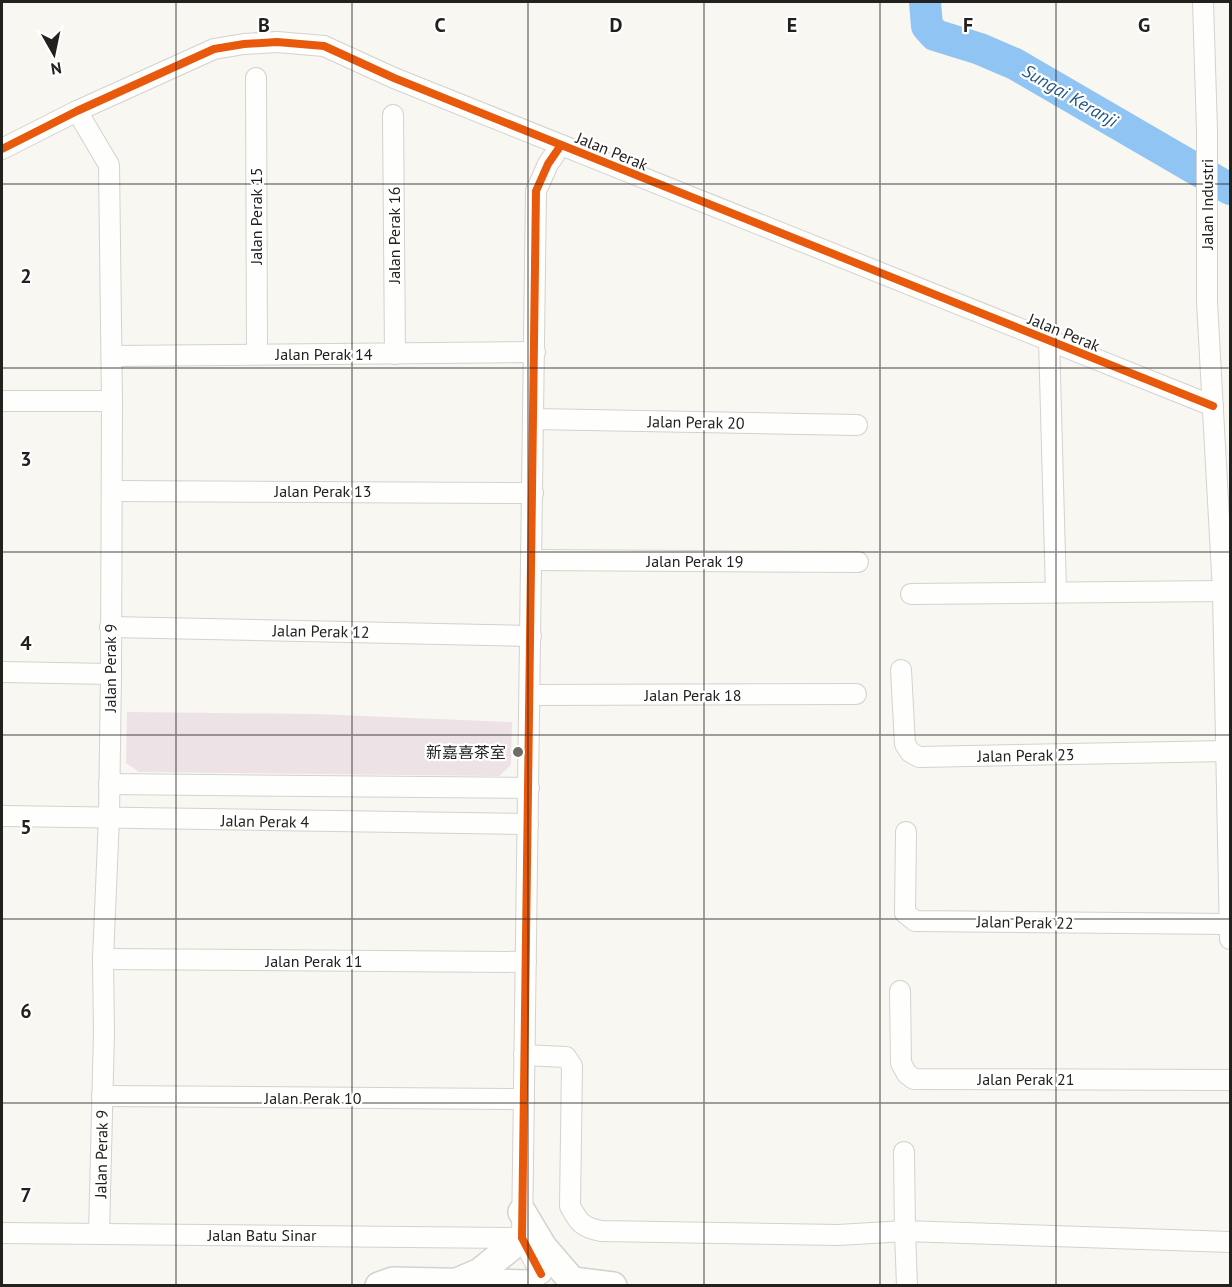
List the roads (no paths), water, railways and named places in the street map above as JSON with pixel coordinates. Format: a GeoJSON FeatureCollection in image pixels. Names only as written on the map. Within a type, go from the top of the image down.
{"type":"FeatureCollection","features":[{"type":"Feature","properties":{"kind":"street","name":"Jalan Industri"},"geometry":{"type":"LineString","coordinates":[[1203,2],[1207,131],[1207,302],[1213,406]]}},
{"type":"Feature","properties":{"kind":"street","name":"Jalan Perak"},"geometry":{"type":"LineString","coordinates":[[2,149],[77,111],[214,49],[276,42],[324,46],[394,78],[1213,406]]}},
{"type":"Feature","properties":{"kind":"street","name":"Jalan Perak 15"},"geometry":{"type":"LineString","coordinates":[[256,78],[257,354]]}},
{"type":"Feature","properties":{"kind":"street","name":"Jalan Perak 9"},"geometry":{"type":"LineString","coordinates":[[77,111],[109,165],[112,356],[111,674],[109,817],[103,959],[99,1234]]}},
{"type":"Feature","properties":{"kind":"street","name":"Jalan Perak 16"},"geometry":{"type":"LineString","coordinates":[[393,116],[395,354]]}},
{"type":"Feature","properties":{"kind":"street"},"geometry":{"type":"LineString","coordinates":[[534,1281],[522,1225],[536,190],[548,164],[561,145]]}},
{"type":"Feature","properties":{"kind":"street"},"geometry":{"type":"LineString","coordinates":[[1049,340],[1056,592]]}},
{"type":"Feature","properties":{"kind":"street","name":"Jalan Perak 14"},"geometry":{"type":"LineString","coordinates":[[112,356],[535,352]]}},
{"type":"Feature","properties":{"kind":"street"},"geometry":{"type":"LineString","coordinates":[[2,400],[112,401]]}},
{"type":"Feature","properties":{"kind":"street"},"geometry":{"type":"LineString","coordinates":[[1213,406],[1227,638],[1230,939]]}},
{"type":"Feature","properties":{"kind":"street","name":"Jalan Perak 20"},"geometry":{"type":"LineString","coordinates":[[534,419],[857,425]]}},
{"type":"Feature","properties":{"kind":"street","name":"Jalan Perak 13"},"geometry":{"type":"LineString","coordinates":[[112,491],[533,493]]}},
{"type":"Feature","properties":{"kind":"street","name":"Jalan Perak 19"},"geometry":{"type":"LineString","coordinates":[[532,560],[858,562]]}},
{"type":"Feature","properties":{"kind":"street"},"geometry":{"type":"LineString","coordinates":[[911,594],[1224,591]]}},
{"type":"Feature","properties":{"kind":"street","name":"Jalan Perak 12"},"geometry":{"type":"LineString","coordinates":[[110,627],[531,636]]}},
{"type":"Feature","properties":{"kind":"street","name":"Jalan Perak 23"},"geometry":{"type":"LineString","coordinates":[[901,670],[905,744],[910,752],[919,757],[1227,751]]}},
{"type":"Feature","properties":{"kind":"street"},"geometry":{"type":"LineString","coordinates":[[2,672],[111,674]]}},
{"type":"Feature","properties":{"kind":"street","name":"Jalan Perak 18"},"geometry":{"type":"LineString","coordinates":[[530,695],[856,694]]}},
{"type":"Feature","properties":{"kind":"street"},"geometry":{"type":"LineString","coordinates":[[109,784],[529,788]]}},
{"type":"Feature","properties":{"kind":"street","name":"Jalan Perak 4"},"geometry":{"type":"LineString","coordinates":[[2,816],[528,825]]}},
{"type":"Feature","properties":{"kind":"street","name":"Jalan Perak 22"},"geometry":{"type":"LineString","coordinates":[[906,832],[905,913],[915,921],[1230,924]]}},
{"type":"Feature","properties":{"kind":"street","name":"Jalan Perak 11"},"geometry":{"type":"LineString","coordinates":[[103,959],[526,962]]}},
{"type":"Feature","properties":{"kind":"street","name":"Jalan Perak 21"},"geometry":{"type":"LineString","coordinates":[[900,991],[901,1063],[907,1074],[914,1079],[1230,1080]]}},
{"type":"Feature","properties":{"kind":"street"},"geometry":{"type":"LineString","coordinates":[[524,1055],[566,1058],[572,1066],[570,1206],[578,1221],[588,1228],[601,1231],[838,1235],[905,1231],[1230,1242]]}},
{"type":"Feature","properties":{"kind":"street","name":"Jalan Perak 10"},"geometry":{"type":"LineString","coordinates":[[102,1096],[524,1099]]}},
{"type":"Feature","properties":{"kind":"street"},"geometry":{"type":"LineString","coordinates":[[904,1152],[907,1286]]}},
{"type":"Feature","properties":{"kind":"street"},"geometry":{"type":"LineString","coordinates":[[522,1225],[572,1281]]}},
{"type":"Feature","properties":{"kind":"street"},"geometry":{"type":"LineString","coordinates":[[456,1283],[480,1272],[522,1225]]}},
{"type":"Feature","properties":{"kind":"street","name":"Jalan Batu Sinar"},"geometry":{"type":"LineString","coordinates":[[2,1233],[99,1234],[522,1225]]}},
{"type":"Feature","properties":{"kind":"street"},"geometry":{"type":"LineString","coordinates":[[379,1286],[393,1281],[456,1283],[534,1281],[555,1271],[572,1281],[613,1286]]}},
{"type":"Feature","properties":{"kind":"waterway","name":"Sungai Keranji"},"geometry":{"type":"LineString","coordinates":[[925,2],[927,26],[935,35],[980,49],[1015,64],[1230,189]]}},
{"type":"Feature","properties":{"kind":"place","name":"新嘉喜茶室"},"geometry":{"type":"Point","coordinates":[518,752]}}]}
